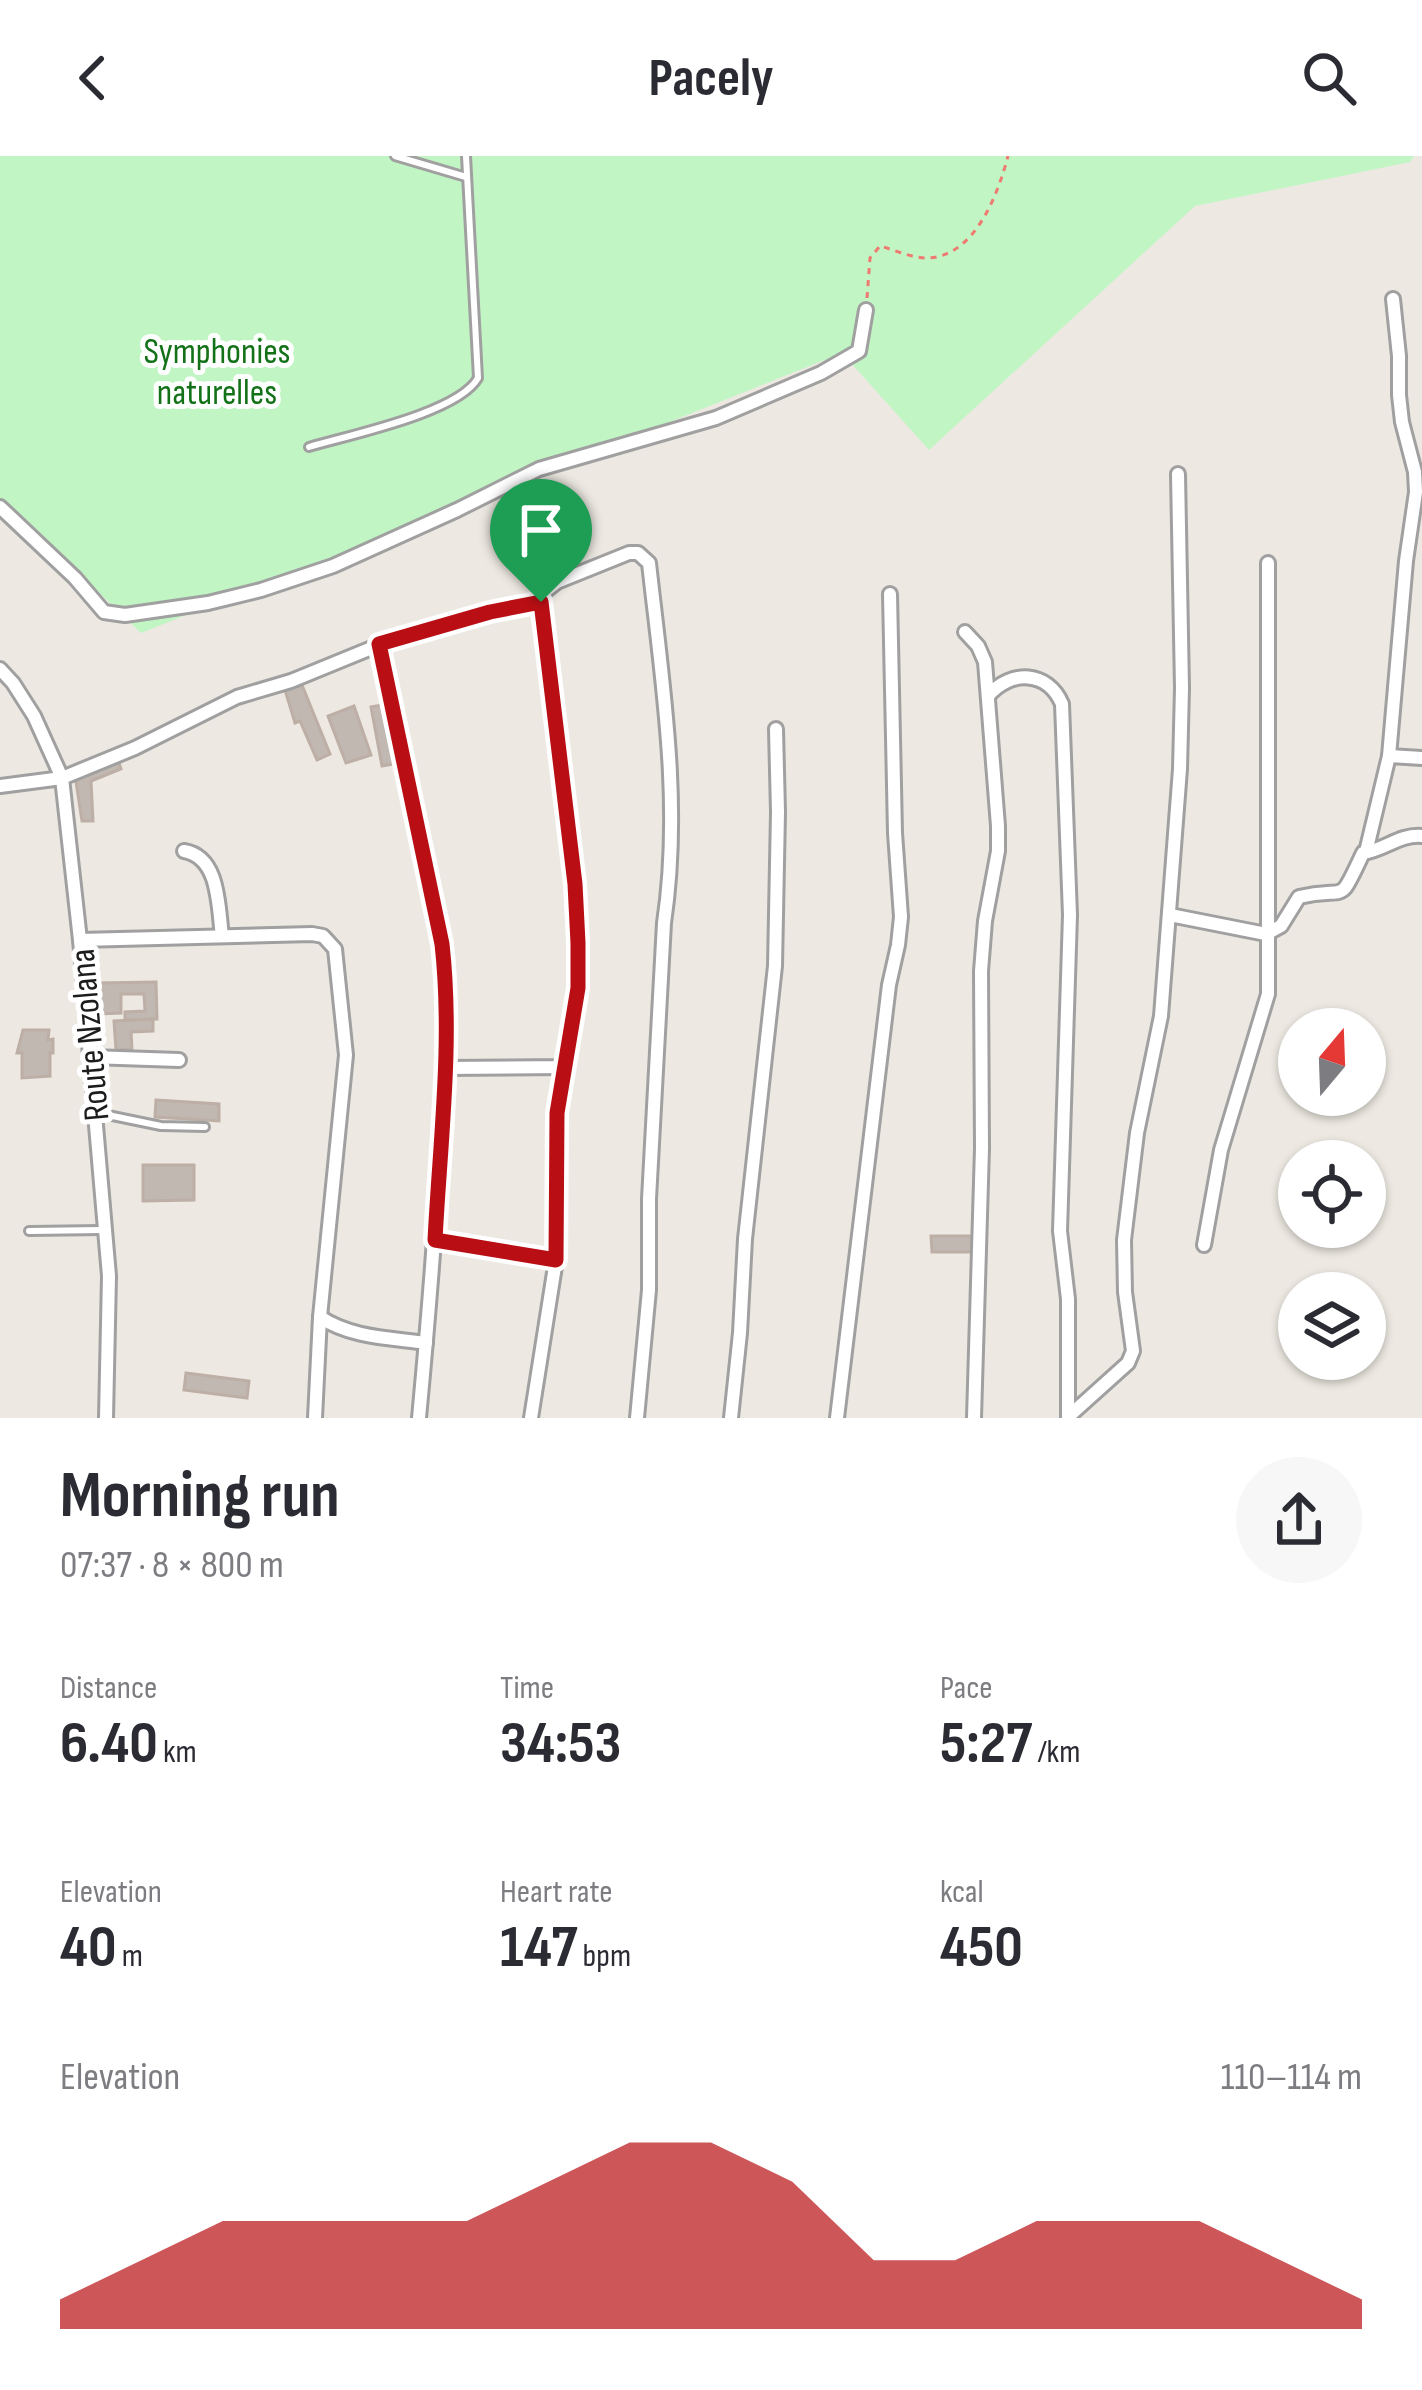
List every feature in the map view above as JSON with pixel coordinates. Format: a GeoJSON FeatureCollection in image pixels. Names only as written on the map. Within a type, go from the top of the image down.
{"type":"FeatureCollection","features":[{"type":"Feature","properties":{"kind":"street"},"geometry":{"type":"LineString","coordinates":[[1170,915],[1266,934],[1281,926],[1299,897],[1346,890],[1366,851],[1390,756],[1416,492],[1399,395],[1393,299]]}},
{"type":"Feature","properties":{"kind":"street"},"geometry":{"type":"LineString","coordinates":[[0,507],[104,612],[125,616],[208,603],[333,566],[538,469],[716,418],[821,373],[859,351],[866,310]]}},
{"type":"Feature","properties":{"kind":"street"},"geometry":{"type":"LineString","coordinates":[[1068,1418],[1128,1363],[1133,1351],[1124,1240],[1137,1133],[1161,1016],[1180,769],[1178,474]]}},
{"type":"Feature","properties":{"kind":"street"},"geometry":{"type":"LineString","coordinates":[[531,1418],[556,1260],[557,1113],[578,988],[575,884],[542,592],[629,553],[644,555],[649,562],[671,784],[653,1099],[649,1290],[637,1418]]}},
{"type":"Feature","properties":{"kind":"street"},"geometry":{"type":"LineString","coordinates":[[1204,1245],[1222,1150],[1268,994],[1268,563]]}},
{"type":"Feature","properties":{"kind":"street"},"geometry":{"type":"LineString","coordinates":[[837,1418],[901,917],[890,594]]}},
{"type":"Feature","properties":{"kind":"street"},"geometry":{"type":"LineString","coordinates":[[0,786],[62,778],[237,697],[291,681],[379,644],[541,602]]}},
{"type":"Feature","properties":{"kind":"street"},"geometry":{"type":"LineString","coordinates":[[965,632],[985,662],[998,851],[981,971],[982,1148],[974,1418]]}},
{"type":"Feature","properties":{"kind":"street"},"geometry":{"type":"LineString","coordinates":[[379,644],[442,944],[448,1016],[419,1418]]}},
{"type":"Feature","properties":{"kind":"street","name":"Route Nzolana"},"geometry":{"type":"LineString","coordinates":[[0,669],[34,716],[62,778],[109,1276],[106,1418]]}},
{"type":"Feature","properties":{"kind":"street"},"geometry":{"type":"LineString","coordinates":[[988,696],[997,686],[1022,676],[1048,683],[1062,704],[1070,915],[1060,1231],[1068,1299],[1068,1418]]}},
{"type":"Feature","properties":{"kind":"street"},"geometry":{"type":"LineString","coordinates":[[731,1418],[775,966],[776,729]]}},
{"type":"Feature","properties":{"kind":"street"},"geometry":{"type":"LineString","coordinates":[[1390,756],[1422,758]]}},
{"type":"Feature","properties":{"kind":"street"},"geometry":{"type":"LineString","coordinates":[[1366,851],[1378,851],[1400,837],[1422,836]]}},
{"type":"Feature","properties":{"kind":"street"},"geometry":{"type":"LineString","coordinates":[[184,851],[197,853],[206,863],[222,937]]}},
{"type":"Feature","properties":{"kind":"street"},"geometry":{"type":"LineString","coordinates":[[80,940],[312,934],[323,936],[335,949],[346,1055],[320,1317],[315,1418]]}},
{"type":"Feature","properties":{"kind":"street"},"geometry":{"type":"LineString","coordinates":[[90,1057],[179,1060]]}},
{"type":"Feature","properties":{"kind":"street"},"geometry":{"type":"LineString","coordinates":[[444,1067],[565,1067]]}},
{"type":"Feature","properties":{"kind":"street"},"geometry":{"type":"LineString","coordinates":[[435,1240],[556,1260]]}},
{"type":"Feature","properties":{"kind":"street"},"geometry":{"type":"LineString","coordinates":[[320,1317],[358,1334],[426,1343]]}},
{"type":"Feature","properties":{"kind":"lane"},"geometry":{"type":"LineString","coordinates":[[395,156],[467,177]]}},
{"type":"Feature","properties":{"kind":"lane"},"geometry":{"type":"LineString","coordinates":[[309,446],[436,409],[472,390],[478,379],[466,156]]}},
{"type":"Feature","properties":{"kind":"lane"},"geometry":{"type":"LineString","coordinates":[[95,1113],[161,1126],[205,1127]]}},
{"type":"Feature","properties":{"kind":"lane"},"geometry":{"type":"LineString","coordinates":[[28,1231],[105,1230]]}},
{"type":"Feature","properties":{"kind":"path"},"geometry":{"type":"LineString","coordinates":[[866,310],[870,258],[875,250],[885,246],[902,254],[933,258],[965,241],[979,227],[1008,156]]}},
{"type":"Feature","properties":{"kind":"green space","name":"Symphonies naturelles"},"geometry":{"type":"Polygon","coordinates":[[[0,156],[1414,156],[1410,162],[1195,206],[929,450],[842,353],[141,633],[0,498],[0,156]]]}},
{"type":"Feature","properties":{"kind":"building"},"geometry":{"type":"Polygon","coordinates":[[[302,685],[330,754],[317,760],[300,721],[295,723],[285,690],[302,685]]]}},
{"type":"Feature","properties":{"kind":"building"},"geometry":{"type":"Polygon","coordinates":[[[388,704],[399,763],[382,766],[371,707],[388,704]]]}},
{"type":"Feature","properties":{"kind":"building"},"geometry":{"type":"Polygon","coordinates":[[[354,706],[371,755],[346,763],[328,716],[354,706]]]}},
{"type":"Feature","properties":{"kind":"building"},"geometry":{"type":"Polygon","coordinates":[[[118,760],[121,769],[91,781],[93,821],[82,821],[75,775],[118,760]]]}},
{"type":"Feature","properties":{"kind":"building"},"geometry":{"type":"Polygon","coordinates":[[[156,982],[157,1019],[125,1020],[125,1012],[145,1011],[144,994],[121,994],[121,1013],[99,1014],[98,983],[156,982]]]}},
{"type":"Feature","properties":{"kind":"building"},"geometry":{"type":"Polygon","coordinates":[[[153,1019],[153,1031],[131,1032],[132,1049],[116,1050],[114,1021],[153,1019]]]}},
{"type":"Feature","properties":{"kind":"building"},"geometry":{"type":"Polygon","coordinates":[[[23,1030],[49,1030],[48,1040],[53,1039],[50,1076],[22,1078],[22,1053],[17,1053],[23,1030]]]}},
{"type":"Feature","properties":{"kind":"building"},"geometry":{"type":"Polygon","coordinates":[[[156,1100],[219,1104],[219,1121],[155,1117],[156,1100]]]}},
{"type":"Feature","properties":{"kind":"building"},"geometry":{"type":"Polygon","coordinates":[[[143,1165],[194,1165],[194,1200],[143,1201],[143,1165]]]}},
{"type":"Feature","properties":{"kind":"building"},"geometry":{"type":"Polygon","coordinates":[[[931,1236],[972,1236],[973,1252],[932,1252],[931,1236]]]}},
{"type":"Feature","properties":{"kind":"building"},"geometry":{"type":"Polygon","coordinates":[[[186,1373],[249,1381],[247,1398],[184,1390],[186,1373]]]}},
{"type":"Feature","properties":{"kind":"route"},"geometry":{"type":"LineString","coordinates":[[541,602],[578,943],[578,988],[557,1113],[556,1260],[435,1240],[446,979],[379,644],[541,602]]}}]}
